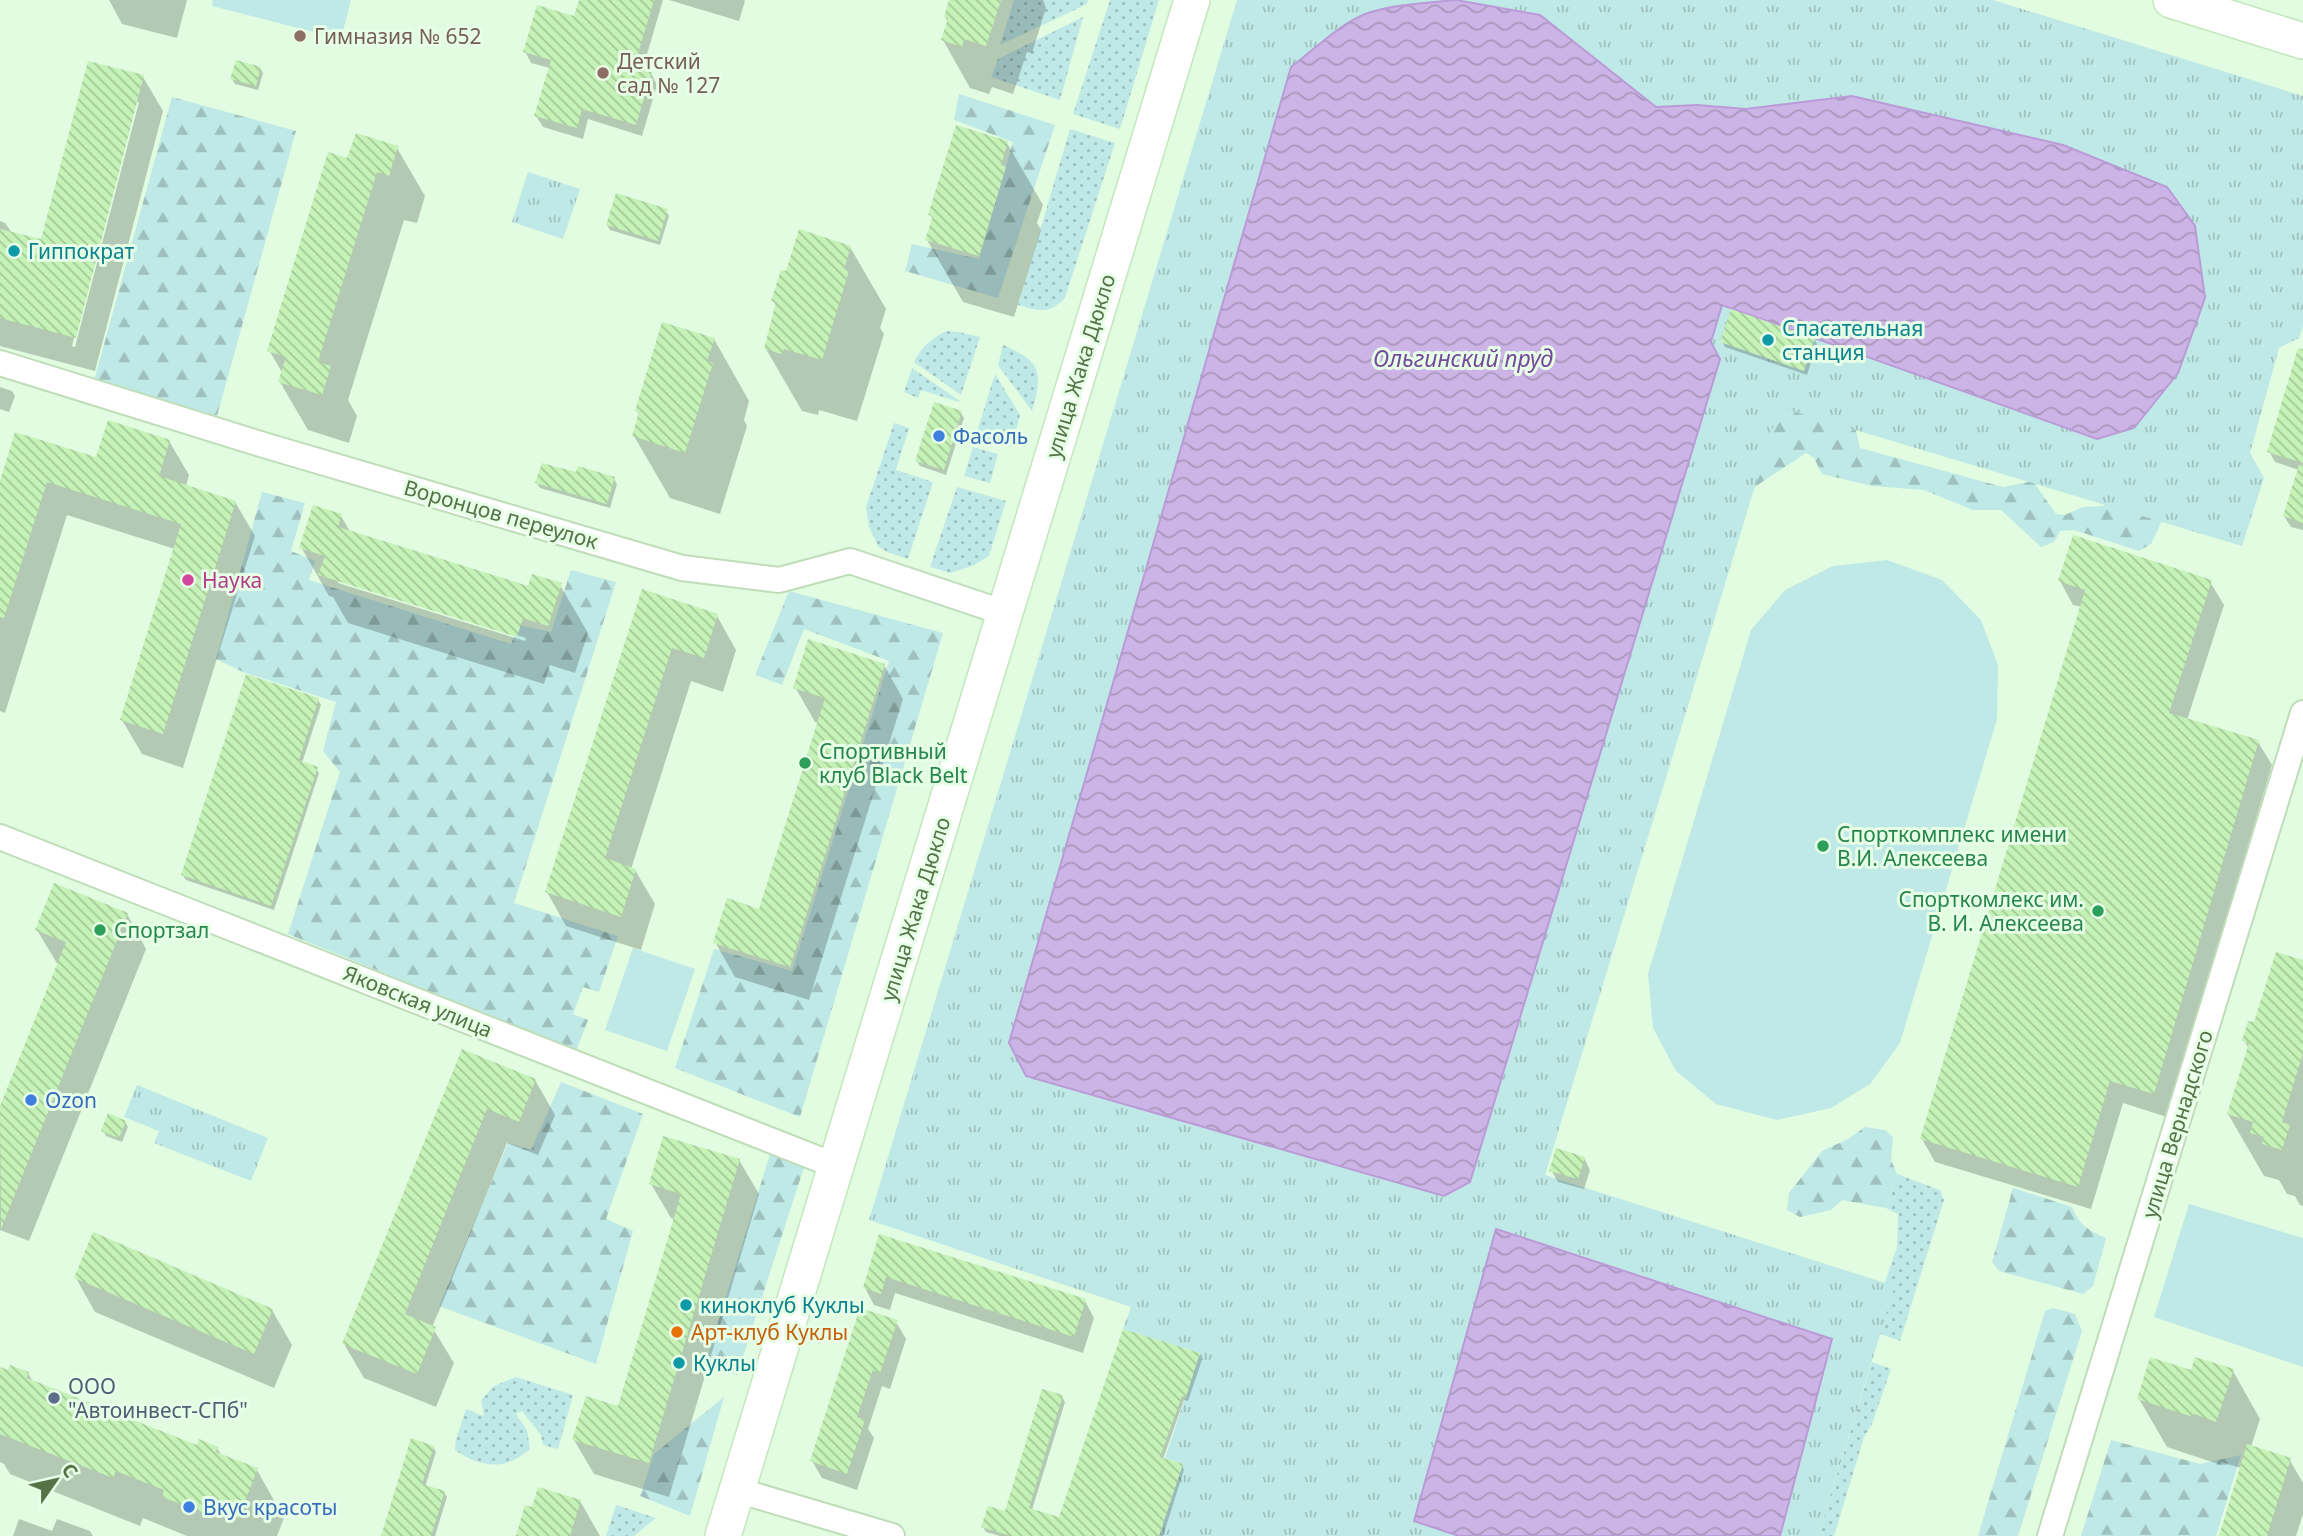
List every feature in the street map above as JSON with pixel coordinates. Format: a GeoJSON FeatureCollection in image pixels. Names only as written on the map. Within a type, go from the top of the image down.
{"type":"FeatureCollection","features":[{"type":"Feature","properties":{"kind":"street","name":"улица Жака Дюкло"},"geometry":{"type":"LineString","coordinates":[[723,1536],[1192,0]]}},
{"type":"Feature","properties":{"kind":"street"},"geometry":{"type":"LineString","coordinates":[[2171,0],[2303,41]]}},
{"type":"Feature","properties":{"kind":"street"},"geometry":{"type":"LineString","coordinates":[[2252,0],[2303,16]]}},
{"type":"Feature","properties":{"kind":"street","name":"Воронцов переулок"},"geometry":{"type":"LineString","coordinates":[[0,363],[267,446],[682,568],[779,580],[850,561],[1005,613]]}},
{"type":"Feature","properties":{"kind":"street","name":"улица Вернадского"},"geometry":{"type":"LineString","coordinates":[[2050,1536],[2303,713]]}},
{"type":"Feature","properties":{"kind":"street","name":"Яковская улица"},"geometry":{"type":"LineString","coordinates":[[0,836],[836,1166]]}},
{"type":"Feature","properties":{"kind":"street"},"geometry":{"type":"LineString","coordinates":[[737,1490],[892,1536]]}},
{"type":"Feature","properties":{"kind":"green space"},"geometry":{"type":"Polygon","coordinates":[[[213,0],[351,0],[341,39],[212,6],[213,0]]]}},
{"type":"Feature","properties":{"kind":"green space"},"geometry":{"type":"Polygon","coordinates":[[[1014,0],[1088,0],[1087,4],[1000,45],[1014,0]]]}},
{"type":"Feature","properties":{"kind":"green space"},"geometry":{"type":"Polygon","coordinates":[[[1110,0],[1159,0],[1120,129],[1073,114],[1110,0]]]}},
{"type":"Feature","properties":{"kind":"green space"},"geometry":{"type":"Polygon","coordinates":[[[1237,0],[1993,0],[2303,96],[2303,326],[2299,338],[2279,348],[2250,453],[2264,478],[2242,546],[1779,407],[1545,1175],[1895,1286],[1818,1536],[1159,1536],[1183,1464],[1165,1458],[1200,1353],[1123,1329],[1131,1307],[869,1220],[1237,0]]]}},
{"type":"Feature","properties":{"kind":"green space"},"geometry":{"type":"Polygon","coordinates":[[[1083,17],[1060,100],[991,77],[998,59],[1083,17]]]}},
{"type":"Feature","properties":{"kind":"green space"},"geometry":{"type":"Polygon","coordinates":[[[959,94],[1055,125],[998,298],[905,271],[912,244],[979,259],[1013,142],[954,120],[959,94]]]}},
{"type":"Feature","properties":{"kind":"green space"},"geometry":{"type":"Polygon","coordinates":[[[172,97],[296,131],[217,416],[94,381],[172,97]]]}},
{"type":"Feature","properties":{"kind":"green space"},"geometry":{"type":"Polygon","coordinates":[[[1070,129],[1115,143],[1065,298],[1048,309],[1032,309],[1018,305],[1070,129]]]}},
{"type":"Feature","properties":{"kind":"green space"},"geometry":{"type":"Polygon","coordinates":[[[528,172],[580,189],[563,239],[512,222],[528,172]]]}},
{"type":"Feature","properties":{"kind":"green space"},"geometry":{"type":"Polygon","coordinates":[[[946,331],[980,337],[961,395],[914,362],[927,344],[946,331]]]}},
{"type":"Feature","properties":{"kind":"green space"},"geometry":{"type":"Polygon","coordinates":[[[1003,345],[1026,357],[1036,370],[1038,387],[1032,411],[998,365],[1003,345]]]}},
{"type":"Feature","properties":{"kind":"green space"},"geometry":{"type":"Polygon","coordinates":[[[912,368],[960,401],[921,390],[918,398],[904,392],[912,368]]]}},
{"type":"Feature","properties":{"kind":"green space"},"geometry":{"type":"Polygon","coordinates":[[[995,374],[1020,415],[1012,447],[975,438],[995,374]]]}},
{"type":"Feature","properties":{"kind":"green space"},"geometry":{"type":"Polygon","coordinates":[[[1708,396],[1849,401],[1860,448],[2003,487],[2033,481],[2056,514],[2065,515],[2083,507],[2104,506],[2109,498],[2176,491],[2151,544],[2139,551],[2074,530],[2060,531],[2054,542],[2041,547],[2001,510],[1973,510],[1924,490],[1872,486],[1822,474],[1814,458],[1806,453],[1736,502],[1708,396]]]}},
{"type":"Feature","properties":{"kind":"green space"},"geometry":{"type":"Polygon","coordinates":[[[894,423],[909,428],[896,470],[933,482],[908,559],[878,546],[869,527],[866,507],[894,423]]]}},
{"type":"Feature","properties":{"kind":"green space"},"geometry":{"type":"Polygon","coordinates":[[[973,447],[998,454],[990,483],[964,476],[973,447]]]}},
{"type":"Feature","properties":{"kind":"green space"},"geometry":{"type":"Polygon","coordinates":[[[957,487],[1006,501],[989,556],[951,573],[930,567],[957,487]]]}},
{"type":"Feature","properties":{"kind":"green space"},"geometry":{"type":"Polygon","coordinates":[[[262,492],[305,503],[291,551],[315,561],[309,580],[511,644],[519,625],[551,632],[571,570],[616,582],[514,903],[618,936],[599,992],[583,987],[573,1014],[588,1020],[576,1051],[288,934],[340,772],[323,751],[336,702],[243,672],[216,659],[262,492]]]}},
{"type":"Feature","properties":{"kind":"green space","name":"Спорткомплекс имени В.И. Алексеева"},"geometry":{"type":"Polygon","coordinates":[[[1887,560],[1942,580],[1981,620],[1998,665],[1997,719],[1900,1043],[1870,1084],[1831,1108],[1777,1120],[1716,1104],[1676,1071],[1653,1028],[1648,974],[1751,630],[1785,590],[1833,566],[1887,560]]]}},
{"type":"Feature","properties":{"kind":"green space"},"geometry":{"type":"Polygon","coordinates":[[[789,591],[943,633],[800,1117],[675,1068],[714,949],[792,971],[889,661],[804,629],[782,685],[755,675],[789,591]]]}},
{"type":"Feature","properties":{"kind":"green space"},"geometry":{"type":"Polygon","coordinates":[[[633,948],[695,969],[667,1051],[605,1030],[633,948]]]}},
{"type":"Feature","properties":{"kind":"green space"},"geometry":{"type":"Polygon","coordinates":[[[561,1082],[643,1114],[606,1219],[633,1231],[596,1364],[439,1306],[508,1143],[531,1150],[561,1082]]]}},
{"type":"Feature","properties":{"kind":"green space"},"geometry":{"type":"Polygon","coordinates":[[[137,1085],[268,1138],[251,1181],[154,1143],[159,1131],[124,1117],[137,1085]]]}},
{"type":"Feature","properties":{"kind":"green space"},"geometry":{"type":"Polygon","coordinates":[[[1865,1127],[1885,1130],[1893,1137],[1891,1160],[1897,1174],[1886,1208],[1842,1200],[1831,1210],[1800,1217],[1787,1210],[1789,1193],[1822,1151],[1848,1139],[1865,1127]]]}},
{"type":"Feature","properties":{"kind":"green space"},"geometry":{"type":"Polygon","coordinates":[[[771,1151],[805,1164],[737,1375],[705,1364],[771,1151]]]}},
{"type":"Feature","properties":{"kind":"green space"},"geometry":{"type":"Polygon","coordinates":[[[1897,1174],[1940,1190],[1944,1200],[1900,1341],[1880,1334],[1875,1311],[1897,1247],[1898,1214],[1886,1208],[1897,1174]]]}},
{"type":"Feature","properties":{"kind":"green space"},"geometry":{"type":"Polygon","coordinates":[[[2013,1188],[2072,1207],[2085,1227],[2106,1238],[2093,1286],[2083,1294],[1999,1271],[1992,1262],[2013,1188]]]}},
{"type":"Feature","properties":{"kind":"green space"},"geometry":{"type":"Polygon","coordinates":[[[2189,1204],[2303,1238],[2303,1367],[2154,1317],[2189,1204]]]}},
{"type":"Feature","properties":{"kind":"green space"},"geometry":{"type":"Polygon","coordinates":[[[2053,1308],[2075,1314],[2082,1331],[2018,1536],[1978,1536],[2045,1311],[2053,1308]]]}},
{"type":"Feature","properties":{"kind":"green space"},"geometry":{"type":"Polygon","coordinates":[[[1872,1362],[1891,1369],[1872,1424],[1864,1437],[1834,1536],[1818,1536],[1872,1362]]]}},
{"type":"Feature","properties":{"kind":"green space"},"geometry":{"type":"Polygon","coordinates":[[[516,1377],[573,1395],[558,1449],[543,1445],[541,1435],[522,1411],[516,1414],[527,1430],[530,1449],[521,1456],[503,1464],[493,1464],[474,1461],[455,1450],[466,1409],[484,1416],[481,1400],[494,1386],[516,1377]]]}},
{"type":"Feature","properties":{"kind":"green space"},"geometry":{"type":"Polygon","coordinates":[[[724,1397],[690,1516],[640,1496],[654,1454],[724,1397]]]}},
{"type":"Feature","properties":{"kind":"green space"},"geometry":{"type":"Polygon","coordinates":[[[2111,1440],[2200,1464],[2241,1455],[2216,1536],[2081,1536],[2111,1440]]]}},
{"type":"Feature","properties":{"kind":"green space"},"geometry":{"type":"Polygon","coordinates":[[[616,1505],[656,1518],[634,1536],[606,1536],[616,1505]]]}},
{"type":"Feature","properties":{"kind":"water","name":"Ольгинский пруд"},"geometry":{"type":"Polygon","coordinates":[[[1456,0],[1540,15],[1656,107],[1697,105],[1746,109],[1852,96],[2063,145],[2167,187],[2195,226],[2205,298],[2178,373],[2134,428],[2097,439],[1722,305],[1711,342],[1720,359],[1470,1182],[1444,1196],[1026,1076],[1009,1043],[1291,67],[1337,30],[1358,17],[1400,6],[1456,0]]]}},
{"type":"Feature","properties":{"kind":"water"},"geometry":{"type":"Polygon","coordinates":[[[1496,1229],[1832,1339],[1780,1536],[1459,1536],[1414,1521],[1496,1229]]]}},
{"type":"Feature","properties":{"kind":"building"},"geometry":{"type":"Polygon","coordinates":[[[579,0],[654,0],[634,67],[652,72],[636,125],[582,109],[577,128],[534,116],[551,60],[523,52],[537,5],[574,16],[579,0]]]}},
{"type":"Feature","properties":{"kind":"building"},"geometry":{"type":"Polygon","coordinates":[[[949,0],[1001,0],[986,46],[964,39],[962,47],[941,40],[948,18],[944,17],[949,0]]]}},
{"type":"Feature","properties":{"kind":"building"},"geometry":{"type":"Polygon","coordinates":[[[236,60],[261,67],[256,86],[230,79],[236,60]]]}},
{"type":"Feature","properties":{"kind":"building"},"geometry":{"type":"Polygon","coordinates":[[[88,61],[144,75],[76,338],[0,318],[0,229],[41,239],[88,61]]]}},
{"type":"Feature","properties":{"kind":"building"},"geometry":{"type":"Polygon","coordinates":[[[956,125],[1008,141],[1001,165],[1006,167],[979,256],[925,240],[933,216],[928,215],[956,125]]]}},
{"type":"Feature","properties":{"kind":"building"},"geometry":{"type":"Polygon","coordinates":[[[356,133],[398,146],[389,176],[377,172],[318,362],[331,366],[322,395],[278,382],[286,357],[267,351],[328,152],[347,158],[356,133]]]}},
{"type":"Feature","properties":{"kind":"building"},"geometry":{"type":"Polygon","coordinates":[[[616,193],[668,209],[658,241],[606,225],[616,193]]]}},
{"type":"Feature","properties":{"kind":"building"},"geometry":{"type":"Polygon","coordinates":[[[799,229],[851,246],[844,269],[849,271],[822,360],[784,349],[782,354],[764,349],[776,302],[771,301],[781,270],[786,271],[799,229]]]}},
{"type":"Feature","properties":{"kind":"building","name":"Спасательная станция"},"geometry":{"type":"Polygon","coordinates":[[[1731,309],[1815,338],[1804,371],[1720,342],[1731,309]]]}},
{"type":"Feature","properties":{"kind":"building"},"geometry":{"type":"Polygon","coordinates":[[[662,322],[715,338],[707,361],[713,363],[685,453],[632,436],[639,412],[635,411],[662,322]]]}},
{"type":"Feature","properties":{"kind":"building"},"geometry":{"type":"Polygon","coordinates":[[[2298,348],[2303,349],[2303,463],[2267,452],[2298,348]]]}},
{"type":"Feature","properties":{"kind":"building","name":"Фасоль"},"geometry":{"type":"Polygon","coordinates":[[[934,402],[962,411],[944,470],[915,461],[934,402]]]}},
{"type":"Feature","properties":{"kind":"building","name":"Наука"},"geometry":{"type":"Polygon","coordinates":[[[108,420],[170,440],[159,476],[236,501],[163,734],[120,720],[181,524],[47,482],[4,618],[0,617],[0,481],[15,432],[96,457],[108,420]]]}},
{"type":"Feature","properties":{"kind":"building"},"geometry":{"type":"Polygon","coordinates":[[[542,463],[576,472],[578,466],[615,477],[607,504],[535,483],[542,463]]]}},
{"type":"Feature","properties":{"kind":"building"},"geometry":{"type":"Polygon","coordinates":[[[2299,465],[2303,466],[2303,523],[2283,516],[2299,465]]]}},
{"type":"Feature","properties":{"kind":"building"},"geometry":{"type":"Polygon","coordinates":[[[313,505],[342,514],[338,527],[528,586],[532,574],[562,583],[548,626],[523,618],[517,637],[318,575],[325,556],[299,548],[313,505]]]}},
{"type":"Feature","properties":{"kind":"building","name":"Спорткомлекс им. В. И. Алексеева"},"geometry":{"type":"Polygon","coordinates":[[[2073,535],[2212,580],[2169,713],[2259,740],[2154,1094],[2110,1081],[2078,1187],[1920,1139],[2085,590],[2058,581],[2073,535]]]}},
{"type":"Feature","properties":{"kind":"building"},"geometry":{"type":"Polygon","coordinates":[[[642,589],[718,614],[704,658],[672,648],[605,858],[636,869],[621,917],[545,892],[642,589]]]}},
{"type":"Feature","properties":{"kind":"building"},"geometry":{"type":"Polygon","coordinates":[[[808,639],[885,664],[790,967],[713,943],[727,898],[759,909],[825,698],[793,688],[808,639]]]}},
{"type":"Feature","properties":{"kind":"building"},"geometry":{"type":"Polygon","coordinates":[[[246,674],[319,698],[299,760],[318,767],[271,906],[181,875],[246,674]]]}},
{"type":"Feature","properties":{"kind":"building"},"geometry":{"type":"Polygon","coordinates":[[[54,883],[128,913],[1,1229],[0,1106],[66,942],[35,930],[54,883]]]}},
{"type":"Feature","properties":{"kind":"building"},"geometry":{"type":"Polygon","coordinates":[[[2276,952],[2303,960],[2303,1053],[2282,1122],[2290,1125],[2282,1150],[2262,1144],[2264,1137],[2250,1133],[2253,1122],[2227,1114],[2249,1043],[2242,1041],[2248,1021],[2254,1022],[2276,952]]]}},
{"type":"Feature","properties":{"kind":"building"},"geometry":{"type":"Polygon","coordinates":[[[462,1049],[536,1079],[519,1122],[487,1109],[405,1314],[436,1327],[417,1374],[342,1344],[462,1049]]]}},
{"type":"Feature","properties":{"kind":"building"},"geometry":{"type":"Polygon","coordinates":[[[108,1113],[126,1121],[119,1138],[101,1131],[108,1113]]]}},
{"type":"Feature","properties":{"kind":"building"},"geometry":{"type":"Polygon","coordinates":[[[663,1136],[740,1159],[649,1463],[572,1440],[586,1396],[618,1406],[681,1194],[649,1184],[663,1136]]]}},
{"type":"Feature","properties":{"kind":"building"},"geometry":{"type":"Polygon","coordinates":[[[1556,1148],[1585,1157],[1578,1179],[1549,1171],[1556,1148]]]}},
{"type":"Feature","properties":{"kind":"building"},"geometry":{"type":"Polygon","coordinates":[[[93,1232],[273,1309],[254,1354],[74,1278],[93,1232]]]}},
{"type":"Feature","properties":{"kind":"building"},"geometry":{"type":"Polygon","coordinates":[[[879,1234],[1086,1299],[1074,1337],[886,1277],[881,1294],[863,1288],[879,1234]]]}},
{"type":"Feature","properties":{"kind":"building"},"geometry":{"type":"Polygon","coordinates":[[[860,1308],[898,1320],[880,1373],[873,1370],[857,1417],[865,1420],[847,1474],[810,1461],[860,1308]]]}},
{"type":"Feature","properties":{"kind":"building"},"geometry":{"type":"Polygon","coordinates":[[[1123,1329],[1200,1353],[1186,1397],[1182,1396],[1160,1457],[1183,1464],[1159,1536],[1011,1536],[981,1527],[988,1506],[1005,1511],[1042,1389],[1063,1395],[1029,1508],[1059,1517],[1123,1329]]]}},
{"type":"Feature","properties":{"kind":"building"},"geometry":{"type":"Polygon","coordinates":[[[2150,1357],[2191,1370],[2195,1357],[2234,1369],[2216,1422],[2137,1399],[2150,1357]]]}},
{"type":"Feature","properties":{"kind":"building"},"geometry":{"type":"Polygon","coordinates":[[[10,1365],[29,1372],[27,1378],[103,1408],[105,1402],[125,1410],[123,1416],[197,1445],[199,1439],[218,1447],[216,1452],[258,1468],[238,1519],[214,1509],[212,1516],[162,1497],[164,1490],[116,1471],[113,1478],[0,1434],[0,1367],[8,1370],[10,1365]]]}},
{"type":"Feature","properties":{"kind":"building"},"geometry":{"type":"Polygon","coordinates":[[[411,1438],[434,1446],[422,1484],[445,1491],[431,1536],[381,1536],[411,1438]]]}},
{"type":"Feature","properties":{"kind":"building"},"geometry":{"type":"Polygon","coordinates":[[[2247,1444],[2291,1458],[2267,1536],[2219,1536],[2247,1444]]]}},
{"type":"Feature","properties":{"kind":"building"},"geometry":{"type":"Polygon","coordinates":[[[538,1487],[581,1500],[570,1536],[516,1536],[525,1505],[532,1507],[538,1487]]]}},
{"type":"Feature","properties":{"kind":"place","name":"Гимназия № 652"},"geometry":{"type":"Point","coordinates":[300,36]}},
{"type":"Feature","properties":{"kind":"place","name":"Детский сад № 127"},"geometry":{"type":"Point","coordinates":[603,73]}},
{"type":"Feature","properties":{"kind":"place","name":"Гиппократ"},"geometry":{"type":"Point","coordinates":[14,251]}},
{"type":"Feature","properties":{"kind":"place","name":"Спасательная станция"},"geometry":{"type":"Point","coordinates":[1768,340]}},
{"type":"Feature","properties":{"kind":"place","name":"Фасоль"},"geometry":{"type":"Point","coordinates":[939,436]}},
{"type":"Feature","properties":{"kind":"place","name":"Наука"},"geometry":{"type":"Point","coordinates":[188,580]}},
{"type":"Feature","properties":{"kind":"place","name":"Спортивный клуб Black Belt"},"geometry":{"type":"Point","coordinates":[805,763]}},
{"type":"Feature","properties":{"kind":"place","name":"Спорткомплекс имени В.И. Алексеева"},"geometry":{"type":"Point","coordinates":[1823,846]}},
{"type":"Feature","properties":{"kind":"place","name":"Спорткомлекс им. В. И. Алексеева"},"geometry":{"type":"Point","coordinates":[2098,911]}},
{"type":"Feature","properties":{"kind":"place","name":"Спортзал"},"geometry":{"type":"Point","coordinates":[100,930]}},
{"type":"Feature","properties":{"kind":"place","name":"Ozon"},"geometry":{"type":"Point","coordinates":[31,1100]}},
{"type":"Feature","properties":{"kind":"place","name":"киноклуб Куклы"},"geometry":{"type":"Point","coordinates":[686,1305]}},
{"type":"Feature","properties":{"kind":"place","name":"Арт-клуб Куклы"},"geometry":{"type":"Point","coordinates":[677,1332]}},
{"type":"Feature","properties":{"kind":"place","name":"Куклы"},"geometry":{"type":"Point","coordinates":[679,1363]}},
{"type":"Feature","properties":{"kind":"place","name":"ООО \"Автоинвест-СПб\""},"geometry":{"type":"Point","coordinates":[54,1398]}},
{"type":"Feature","properties":{"kind":"place","name":"Вкус красоты"},"geometry":{"type":"Point","coordinates":[189,1507]}}]}
